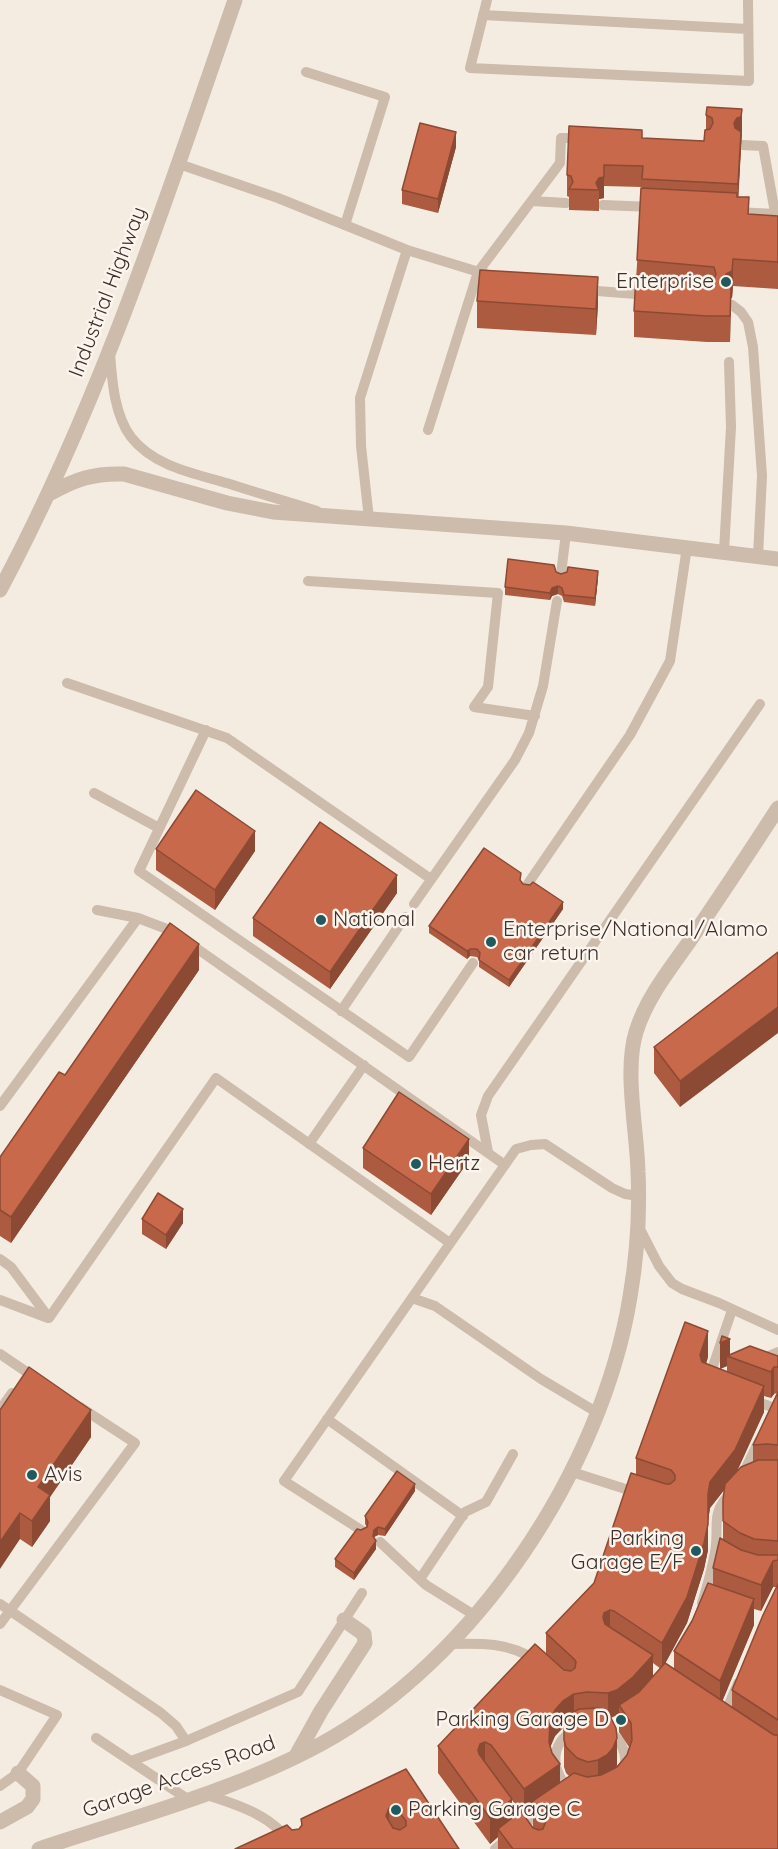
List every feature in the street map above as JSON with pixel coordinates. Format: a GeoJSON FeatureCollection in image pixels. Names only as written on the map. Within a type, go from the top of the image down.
{"type":"FeatureCollection","features":[{"type":"Feature","properties":{"kind":"street","name":"Industrial Highway"},"geometry":{"type":"LineString","coordinates":[[0,590],[49,494],[110,351],[179,164],[235,0]]}},
{"type":"Feature","properties":{"kind":"street"},"geometry":{"type":"LineString","coordinates":[[49,494],[79,478],[109,473],[124,474],[227,503],[273,512],[566,533],[778,559]]}},
{"type":"Feature","properties":{"kind":"street","name":"Garage Access Road"},"geometry":{"type":"LineString","coordinates":[[39,1849],[58,1846],[258,1775],[342,1732],[382,1703],[448,1644],[474,1615],[531,1541],[572,1472],[598,1413],[618,1357],[625,1326],[639,1227],[632,1076],[632,1047],[636,1032],[657,989],[778,808]]}},
{"type":"Feature","properties":{"kind":"street"},"geometry":{"type":"LineString","coordinates":[[297,1756],[321,1711],[365,1643],[364,1634],[344,1620]]}},
{"type":"Feature","properties":{"kind":"street"},"geometry":{"type":"LineString","coordinates":[[0,1822],[27,1807],[33,1799],[33,1786],[18,1773]]}},
{"type":"Feature","properties":{"kind":"lane"},"geometry":{"type":"LineString","coordinates":[[487,0],[470,68],[749,81],[748,0]]}},
{"type":"Feature","properties":{"kind":"lane"},"geometry":{"type":"LineString","coordinates":[[483,15],[748,29]]}},
{"type":"Feature","properties":{"kind":"lane"},"geometry":{"type":"LineString","coordinates":[[306,72],[385,97],[345,225]]}},
{"type":"Feature","properties":{"kind":"lane"},"geometry":{"type":"LineString","coordinates":[[428,430],[478,273],[560,163],[561,138],[595,139]]}},
{"type":"Feature","properties":{"kind":"lane"},"geometry":{"type":"LineString","coordinates":[[741,145],[763,146],[778,229]]}},
{"type":"Feature","properties":{"kind":"lane"},"geometry":{"type":"LineString","coordinates":[[179,164],[278,198],[407,250],[478,273],[499,277]]}},
{"type":"Feature","properties":{"kind":"lane"},"geometry":{"type":"LineString","coordinates":[[531,201],[567,203]]}},
{"type":"Feature","properties":{"kind":"lane"},"geometry":{"type":"LineString","coordinates":[[603,205],[660,208]]}},
{"type":"Feature","properties":{"kind":"lane"},"geometry":{"type":"LineString","coordinates":[[729,212],[775,214]]}},
{"type":"Feature","properties":{"kind":"lane"},"geometry":{"type":"LineString","coordinates":[[369,519],[360,446],[360,398],[407,250]]}},
{"type":"Feature","properties":{"kind":"lane"},"geometry":{"type":"LineString","coordinates":[[575,290],[665,296]]}},
{"type":"Feature","properties":{"kind":"lane"},"geometry":{"type":"LineString","coordinates":[[732,305],[745,316],[752,338],[762,476],[758,556]]}},
{"type":"Feature","properties":{"kind":"lane"},"geometry":{"type":"LineString","coordinates":[[110,351],[111,374],[122,417],[130,435],[149,455],[175,467],[337,517]]}},
{"type":"Feature","properties":{"kind":"lane"},"geometry":{"type":"LineString","coordinates":[[724,551],[730,427],[729,362]]}},
{"type":"Feature","properties":{"kind":"lane"},"geometry":{"type":"LineString","coordinates":[[561,574],[566,533]]}},
{"type":"Feature","properties":{"kind":"lane"},"geometry":{"type":"LineString","coordinates":[[527,885],[630,735],[670,661],[687,547]]}},
{"type":"Feature","properties":{"kind":"lane"},"geometry":{"type":"LineString","coordinates":[[308,581],[498,593],[488,687],[474,707],[535,716]]}},
{"type":"Feature","properties":{"kind":"lane"},"geometry":{"type":"LineString","coordinates":[[414,904],[515,760],[535,716],[546,669],[557,601]]}},
{"type":"Feature","properties":{"kind":"lane"},"geometry":{"type":"LineString","coordinates":[[67,683],[227,738],[432,879]]}},
{"type":"Feature","properties":{"kind":"lane"},"geometry":{"type":"LineString","coordinates":[[488,1152],[481,1115],[488,1096],[760,704]]}},
{"type":"Feature","properties":{"kind":"lane"},"geometry":{"type":"LineString","coordinates":[[206,730],[139,872],[409,1057],[473,963]]}},
{"type":"Feature","properties":{"kind":"lane"},"geometry":{"type":"LineString","coordinates":[[94,794],[159,828]]}},
{"type":"Feature","properties":{"kind":"lane"},"geometry":{"type":"LineString","coordinates":[[97,910],[138,918],[172,931],[505,1165]]}},
{"type":"Feature","properties":{"kind":"lane"},"geometry":{"type":"LineString","coordinates":[[341,1011],[405,917]]}},
{"type":"Feature","properties":{"kind":"lane"},"geometry":{"type":"LineString","coordinates":[[0,1106],[138,918]]}},
{"type":"Feature","properties":{"kind":"lane"},"geometry":{"type":"LineString","coordinates":[[309,1144],[364,1065]]}},
{"type":"Feature","properties":{"kind":"lane"},"geometry":{"type":"LineString","coordinates":[[49,1318],[216,1078],[450,1243]]}},
{"type":"Feature","properties":{"kind":"lane"},"geometry":{"type":"LineString","coordinates":[[361,1530],[284,1481],[516,1149],[545,1144],[612,1188],[625,1194],[639,1196]]}},
{"type":"Feature","properties":{"kind":"lane"},"geometry":{"type":"LineString","coordinates":[[639,1227],[659,1266],[672,1283],[778,1330]]}},
{"type":"Feature","properties":{"kind":"lane"},"geometry":{"type":"LineString","coordinates":[[0,1259],[11,1267],[49,1318]]}},
{"type":"Feature","properties":{"kind":"lane"},"geometry":{"type":"LineString","coordinates":[[412,1298],[435,1306],[541,1379],[598,1413]]}},
{"type":"Feature","properties":{"kind":"lane"},"geometry":{"type":"LineString","coordinates":[[0,1300],[49,1318]]}},
{"type":"Feature","properties":{"kind":"lane"},"geometry":{"type":"LineString","coordinates":[[714,1383],[732,1310]]}},
{"type":"Feature","properties":{"kind":"lane"},"geometry":{"type":"LineString","coordinates":[[749,1364],[778,1352]]}},
{"type":"Feature","properties":{"kind":"lane"},"geometry":{"type":"LineString","coordinates":[[0,1354],[46,1384]]}},
{"type":"Feature","properties":{"kind":"lane"},"geometry":{"type":"LineString","coordinates":[[0,1410],[26,1371]]}},
{"type":"Feature","properties":{"kind":"lane"},"geometry":{"type":"LineString","coordinates":[[737,1487],[773,1413],[746,1397]]}},
{"type":"Feature","properties":{"kind":"lane"},"geometry":{"type":"LineString","coordinates":[[0,1624],[135,1443],[66,1398]]}},
{"type":"Feature","properties":{"kind":"lane"},"geometry":{"type":"LineString","coordinates":[[327,1419],[463,1516]]}},
{"type":"Feature","properties":{"kind":"lane"},"geometry":{"type":"LineString","coordinates":[[420,1579],[465,1512],[486,1502],[513,1454]]}},
{"type":"Feature","properties":{"kind":"lane"},"geometry":{"type":"LineString","coordinates":[[572,1472],[651,1497]]}},
{"type":"Feature","properties":{"kind":"lane"},"geometry":{"type":"LineString","coordinates":[[697,1616],[708,1601],[719,1553],[717,1512],[722,1502],[737,1487],[757,1477]]}},
{"type":"Feature","properties":{"kind":"lane"},"geometry":{"type":"LineString","coordinates":[[380,1542],[426,1585],[474,1615]]}},
{"type":"Feature","properties":{"kind":"lane"},"geometry":{"type":"LineString","coordinates":[[131,1761],[186,1741],[298,1692],[362,1593]]}},
{"type":"Feature","properties":{"kind":"lane"},"geometry":{"type":"LineString","coordinates":[[0,1604],[161,1713],[176,1726],[186,1741]]}},
{"type":"Feature","properties":{"kind":"lane"},"geometry":{"type":"LineString","coordinates":[[448,1644],[514,1648],[548,1670]]}},
{"type":"Feature","properties":{"kind":"lane"},"geometry":{"type":"LineString","coordinates":[[713,1713],[727,1722],[743,1671]]}},
{"type":"Feature","properties":{"kind":"lane"},"geometry":{"type":"LineString","coordinates":[[0,1690],[57,1715],[18,1773],[0,1786]]}},
{"type":"Feature","properties":{"kind":"lane"},"geometry":{"type":"LineString","coordinates":[[564,1796],[555,1766],[558,1746],[570,1732],[578,1728],[620,1724]]}},
{"type":"Feature","properties":{"kind":"lane"},"geometry":{"type":"LineString","coordinates":[[596,1727],[618,1739],[623,1747],[625,1764],[619,1781]]}},
{"type":"Feature","properties":{"kind":"lane"},"geometry":{"type":"LineString","coordinates":[[96,1738],[131,1761],[196,1797],[243,1808],[266,1819],[283,1831],[295,1849]]}},
{"type":"Feature","properties":{"kind":"lane"},"geometry":{"type":"LineString","coordinates":[[497,1793],[539,1849]]}},
{"type":"Feature","properties":{"kind":"lane"},"geometry":{"type":"LineString","coordinates":[[495,1849],[564,1796],[586,1794]]}},
{"type":"Feature","properties":{"kind":"building"},"geometry":{"type":"Polygon","coordinates":[[[707,107],[742,109],[741,117],[737,118],[734,123],[735,128],[741,132],[738,184],[642,179],[643,166],[604,165],[604,177],[599,178],[596,183],[599,190],[569,189],[573,182],[571,176],[567,175],[569,126],[642,130],[642,138],[704,141],[705,130],[710,129],[713,123],[712,118],[706,115],[707,107]]]}},
{"type":"Feature","properties":{"kind":"building"},"geometry":{"type":"Polygon","coordinates":[[[420,123],[456,132],[438,199],[402,190],[420,123]]]}},
{"type":"Feature","properties":{"kind":"building"},"geometry":{"type":"Polygon","coordinates":[[[641,188],[737,193],[737,197],[749,197],[748,214],[778,216],[778,262],[733,259],[732,271],[726,274],[725,278],[725,282],[731,288],[730,316],[634,311],[636,275],[709,280],[716,274],[714,267],[637,260],[641,188]]]}},
{"type":"Feature","properties":{"kind":"building"},"geometry":{"type":"Polygon","coordinates":[[[480,270],[598,277],[596,309],[477,301],[480,270]]]}},
{"type":"Feature","properties":{"kind":"building"},"geometry":{"type":"Polygon","coordinates":[[[508,559],[554,565],[556,572],[561,574],[567,572],[568,567],[598,571],[595,598],[564,595],[562,588],[558,586],[552,588],[550,593],[505,587],[508,559]]]}},
{"type":"Feature","properties":{"kind":"building"},"geometry":{"type":"Polygon","coordinates":[[[196,790],[255,831],[215,890],[156,849],[196,790]]]}},
{"type":"Feature","properties":{"kind":"building","name":"National"},"geometry":{"type":"Polygon","coordinates":[[[320,822],[397,875],[330,972],[253,918],[320,822]]]}},
{"type":"Feature","properties":{"kind":"building","name":"Enterprise/National/Alamo car return"},"geometry":{"type":"Polygon","coordinates":[[[484,848],[521,873],[520,880],[523,884],[530,885],[533,882],[563,902],[509,980],[479,960],[480,953],[477,949],[467,951],[429,926],[484,848]]]}},
{"type":"Feature","properties":{"kind":"building"},"geometry":{"type":"Polygon","coordinates":[[[170,923],[199,944],[11,1217],[0,1210],[0,1157],[59,1072],[65,1075],[170,923]]]}},
{"type":"Feature","properties":{"kind":"building"},"geometry":{"type":"Polygon","coordinates":[[[778,952],[778,1007],[680,1081],[654,1047],[778,952]]]}},
{"type":"Feature","properties":{"kind":"building","name":"Hertz"},"geometry":{"type":"Polygon","coordinates":[[[399,1092],[469,1139],[431,1194],[363,1148],[399,1092]]]}},
{"type":"Feature","properties":{"kind":"building"},"geometry":{"type":"Polygon","coordinates":[[[158,1193],[183,1209],[166,1235],[142,1219],[158,1193]]]}},
{"type":"Feature","properties":{"kind":"building"},"geometry":{"type":"Polygon","coordinates":[[[685,1322],[708,1331],[700,1355],[702,1362],[764,1386],[735,1450],[710,1482],[708,1524],[687,1597],[662,1643],[614,1611],[604,1613],[605,1624],[653,1655],[633,1677],[617,1690],[608,1693],[574,1694],[555,1710],[550,1722],[549,1742],[552,1753],[560,1764],[524,1789],[491,1745],[485,1742],[480,1744],[479,1754],[512,1799],[490,1818],[438,1746],[535,1644],[564,1670],[571,1671],[575,1668],[574,1659],[546,1633],[594,1583],[631,1473],[666,1484],[675,1480],[675,1475],[671,1470],[636,1458],[685,1322]]]}},
{"type":"Feature","properties":{"kind":"building"},"geometry":{"type":"Polygon","coordinates":[[[722,1336],[730,1339],[720,1343],[722,1336]]]}},
{"type":"Feature","properties":{"kind":"building"},"geometry":{"type":"Polygon","coordinates":[[[750,1346],[778,1356],[778,1367],[774,1367],[771,1372],[727,1356],[750,1346]]]}},
{"type":"Feature","properties":{"kind":"building","name":"Avis"},"geometry":{"type":"Polygon","coordinates":[[[29,1367],[91,1410],[38,1487],[50,1495],[32,1521],[20,1513],[0,1542],[0,1410],[29,1367]]]}},
{"type":"Feature","properties":{"kind":"building"},"geometry":{"type":"Polygon","coordinates":[[[778,1392],[778,1445],[753,1445],[778,1392]]]}},
{"type":"Feature","properties":{"kind":"building"},"geometry":{"type":"Polygon","coordinates":[[[758,1460],[778,1460],[778,1541],[754,1539],[740,1533],[723,1521],[725,1484],[741,1467],[758,1460]]]}},
{"type":"Feature","properties":{"kind":"building"},"geometry":{"type":"Polygon","coordinates":[[[397,1471],[415,1484],[385,1529],[378,1527],[374,1530],[373,1536],[376,1541],[354,1573],[335,1559],[357,1529],[367,1527],[368,1522],[365,1516],[397,1471]]]}},
{"type":"Feature","properties":{"kind":"building"},"geometry":{"type":"Polygon","coordinates":[[[720,1538],[741,1550],[758,1555],[778,1555],[778,1560],[773,1561],[761,1585],[713,1568],[720,1538]]]}},
{"type":"Feature","properties":{"kind":"building"},"geometry":{"type":"Polygon","coordinates":[[[708,1583],[754,1599],[720,1681],[674,1651],[692,1621],[708,1583]]]}},
{"type":"Feature","properties":{"kind":"building"},"geometry":{"type":"Polygon","coordinates":[[[778,1584],[778,1720],[732,1690],[778,1584]]]}},
{"type":"Feature","properties":{"kind":"building"},"geometry":{"type":"Polygon","coordinates":[[[665,1663],[774,1735],[778,1735],[778,1849],[513,1849],[498,1829],[521,1811],[533,1828],[543,1829],[546,1821],[533,1801],[574,1773],[587,1777],[601,1775],[617,1767],[627,1755],[632,1740],[631,1723],[619,1705],[639,1692],[665,1663]]]}},
{"type":"Feature","properties":{"kind":"building"},"geometry":{"type":"Polygon","coordinates":[[[599,1708],[611,1718],[616,1728],[617,1738],[607,1755],[588,1762],[577,1758],[566,1747],[564,1726],[572,1713],[579,1709],[599,1708]]]}},
{"type":"Feature","properties":{"kind":"building"},"geometry":{"type":"Polygon","coordinates":[[[406,1769],[459,1849],[235,1849],[287,1825],[292,1830],[299,1829],[302,1825],[301,1819],[406,1769]],[[389,1808],[386,1816],[393,1828],[400,1830],[406,1826],[406,1821],[396,1808],[389,1808]]]}},
{"type":"Feature","properties":{"kind":"place","name":"Enterprise"},"geometry":{"type":"Point","coordinates":[726,282]}},
{"type":"Feature","properties":{"kind":"place","name":"National"},"geometry":{"type":"Point","coordinates":[321,920]}},
{"type":"Feature","properties":{"kind":"place","name":"Enterprise/National/Alamo car return"},"geometry":{"type":"Point","coordinates":[491,942]}},
{"type":"Feature","properties":{"kind":"place","name":"Hertz"},"geometry":{"type":"Point","coordinates":[416,1164]}},
{"type":"Feature","properties":{"kind":"place","name":"Avis"},"geometry":{"type":"Point","coordinates":[32,1475]}},
{"type":"Feature","properties":{"kind":"place","name":"Parking Garage E/F"},"geometry":{"type":"Point","coordinates":[696,1551]}},
{"type":"Feature","properties":{"kind":"place","name":"Parking Garage D"},"geometry":{"type":"Point","coordinates":[621,1720]}},
{"type":"Feature","properties":{"kind":"place","name":"Parking Garage C"},"geometry":{"type":"Point","coordinates":[396,1810]}}]}
